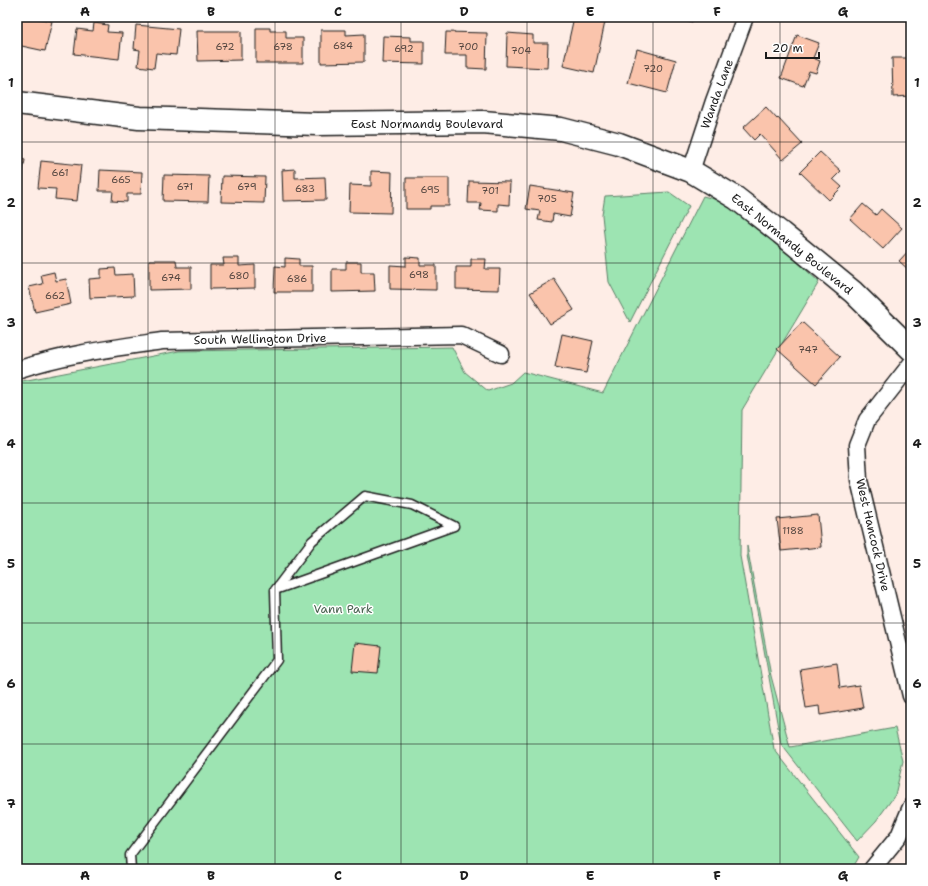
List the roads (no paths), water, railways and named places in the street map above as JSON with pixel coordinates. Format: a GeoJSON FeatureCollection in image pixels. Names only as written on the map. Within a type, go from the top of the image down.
{"type":"FeatureCollection","features":[{"type":"Feature","properties":{"kind":"street","name":"Wanda Lane"},"geometry":{"type":"LineString","coordinates":[[691,171],[714,101],[746,17]]}},
{"type":"Feature","properties":{"kind":"street","name":"East Normandy Boulevard"},"geometry":{"type":"LineString","coordinates":[[17,103],[139,118],[317,124],[483,122],[561,128],[619,144],[691,171],[736,198],[853,292],[911,349]]}},
{"type":"Feature","properties":{"kind":"street","name":"South Wellington Drive"},"geometry":{"type":"LineString","coordinates":[[17,370],[47,361],[162,341],[461,335],[501,354]]}},
{"type":"Feature","properties":{"kind":"street","name":"West Hancock Drive"},"geometry":{"type":"LineString","coordinates":[[911,364],[867,420],[857,445],[859,480],[911,696]]}},
{"type":"Feature","properties":{"kind":"street"},"geometry":{"type":"LineString","coordinates":[[872,869],[899,836],[911,807]]}},
{"type":"Feature","properties":{"kind":"lane"},"geometry":{"type":"LineString","coordinates":[[131,869],[130,855],[277,660],[275,590],[312,541],[365,496],[412,505],[454,526],[275,590]]}},
{"type":"Feature","properties":{"kind":"park label","name":"Vann Park"},"geometry":{"type":"Point","coordinates":[343,609]}}]}
